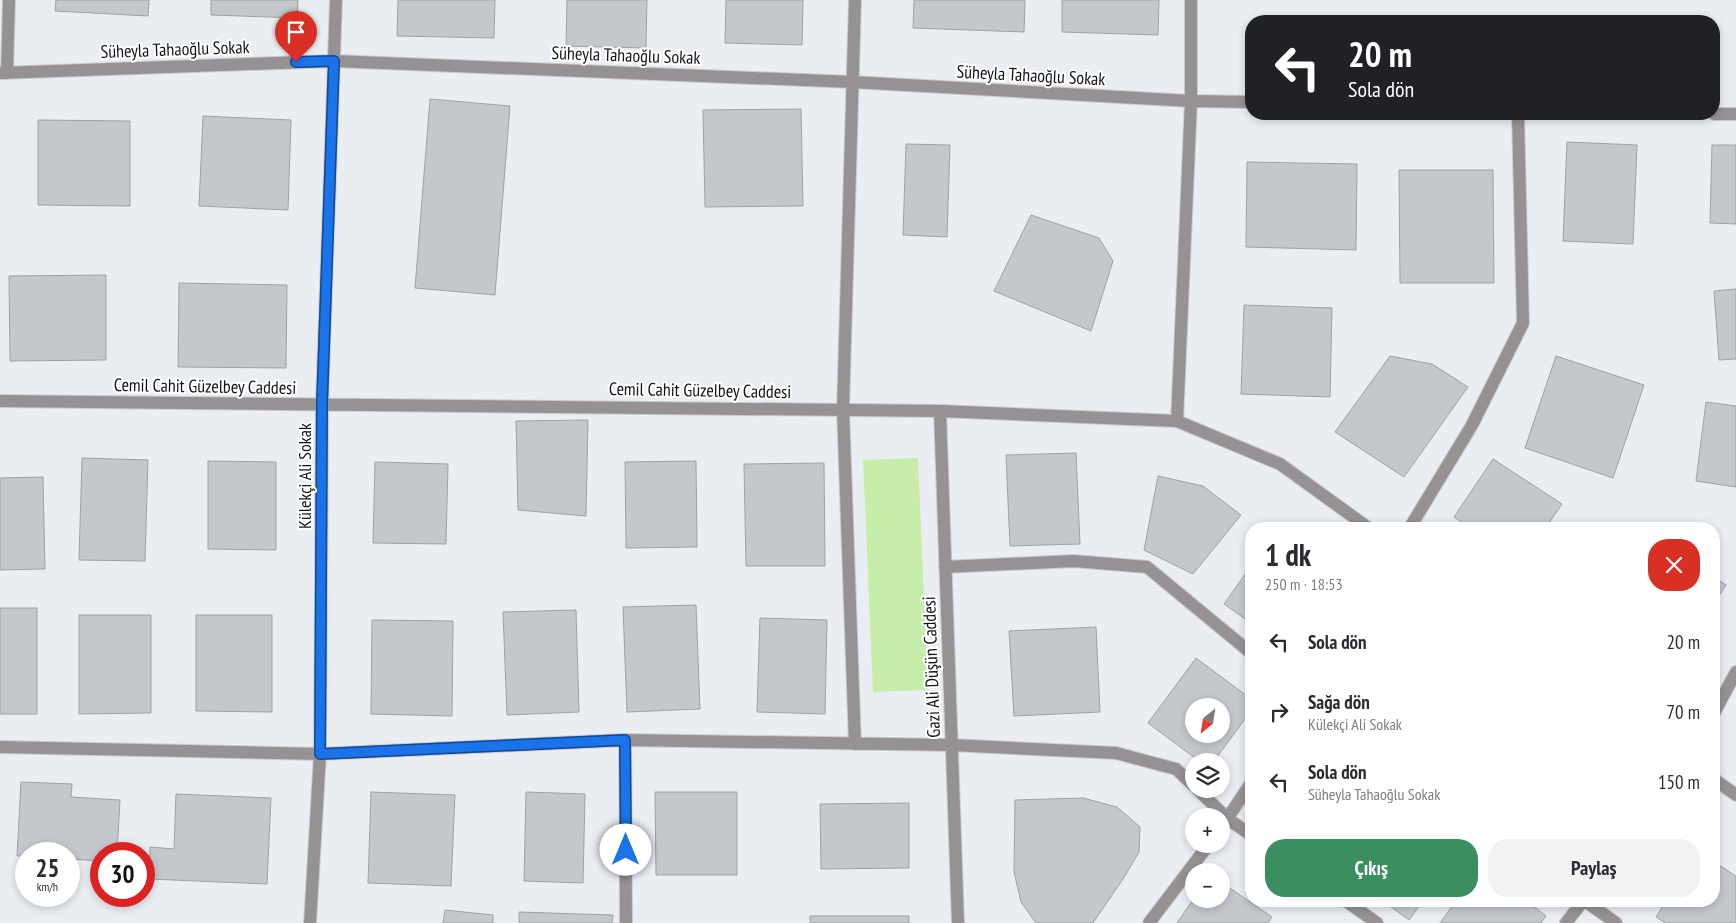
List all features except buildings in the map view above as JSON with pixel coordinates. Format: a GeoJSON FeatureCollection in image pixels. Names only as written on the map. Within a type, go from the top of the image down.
{"type":"FeatureCollection","features":[{"type":"Feature","properties":{"kind":"street"},"geometry":{"type":"LineString","coordinates":[[4,73],[10,0]]}},
{"type":"Feature","properties":{"kind":"street","name":"Külekçi Ali Sokak"},"geometry":{"type":"LineString","coordinates":[[310,923],[320,754],[322,404],[336,0]]}},
{"type":"Feature","properties":{"kind":"street"},"geometry":{"type":"LineString","coordinates":[[854,744],[843,409],[855,0]]}},
{"type":"Feature","properties":{"kind":"street"},"geometry":{"type":"LineString","coordinates":[[1177,422],[1191,101],[1191,0]]}},
{"type":"Feature","properties":{"kind":"street","name":"Süheyla Tahaoğlu Sokak"},"geometry":{"type":"LineString","coordinates":[[4,73],[334,61],[852,82],[1191,101],[1245,102]]}},
{"type":"Feature","properties":{"kind":"street"},"geometry":{"type":"LineString","coordinates":[[1720,114],[1736,114]]}},
{"type":"Feature","properties":{"kind":"street"},"geometry":{"type":"LineString","coordinates":[[1413,522],[1472,425],[1523,322],[1518,120]]}},
{"type":"Feature","properties":{"kind":"street","name":"Cemil Cahit Güzelbey Caddesi"},"geometry":{"type":"LineString","coordinates":[[0,401],[843,409],[940,411],[1177,422],[1280,464],[1360,522]]}},
{"type":"Feature","properties":{"kind":"street","name":"Gazi Ali Düşün Caddesi"},"geometry":{"type":"LineString","coordinates":[[940,411],[958,923]]}},
{"type":"Feature","properties":{"kind":"street"},"geometry":{"type":"LineString","coordinates":[[945,567],[1074,561],[1147,567],[1245,648]]}},
{"type":"Feature","properties":{"kind":"street"},"geometry":{"type":"LineString","coordinates":[[1720,702],[1736,672]]}},
{"type":"Feature","properties":{"kind":"street"},"geometry":{"type":"LineString","coordinates":[[625,740],[626,923]]}},
{"type":"Feature","properties":{"kind":"street"},"geometry":{"type":"LineString","coordinates":[[0,747],[320,754],[625,740],[951,745],[1116,753],[1176,769],[1185,778]]}},
{"type":"Feature","properties":{"kind":"street"},"geometry":{"type":"LineString","coordinates":[[1720,783],[1736,795]]}},
{"type":"Feature","properties":{"kind":"street"},"geometry":{"type":"LineString","coordinates":[[1230,815],[1245,792]]}},
{"type":"Feature","properties":{"kind":"street"},"geometry":{"type":"LineString","coordinates":[[1204,798],[1213,808]]}},
{"type":"Feature","properties":{"kind":"street"},"geometry":{"type":"LineString","coordinates":[[1230,825],[1245,832]]}},
{"type":"Feature","properties":{"kind":"street"},"geometry":{"type":"LineString","coordinates":[[1149,923],[1202,853]]}},
{"type":"Feature","properties":{"kind":"street"},"geometry":{"type":"LineString","coordinates":[[1354,907],[1376,923]]}},
{"type":"Feature","properties":{"kind":"street"},"geometry":{"type":"LineString","coordinates":[[1566,923],[1579,907]]}},
{"type":"Feature","properties":{"kind":"street"},"geometry":{"type":"LineString","coordinates":[[1593,907],[1616,923]]}},
{"type":"Feature","properties":{"kind":"green space"},"geometry":{"type":"Polygon","coordinates":[[[918,458],[928,690],[873,692],[863,460],[918,458]]]}},
{"type":"Feature","properties":{"kind":"route"},"geometry":{"type":"LineString","coordinates":[[296,62],[334,61],[322,404],[320,754],[625,740],[626,850]]}}]}
